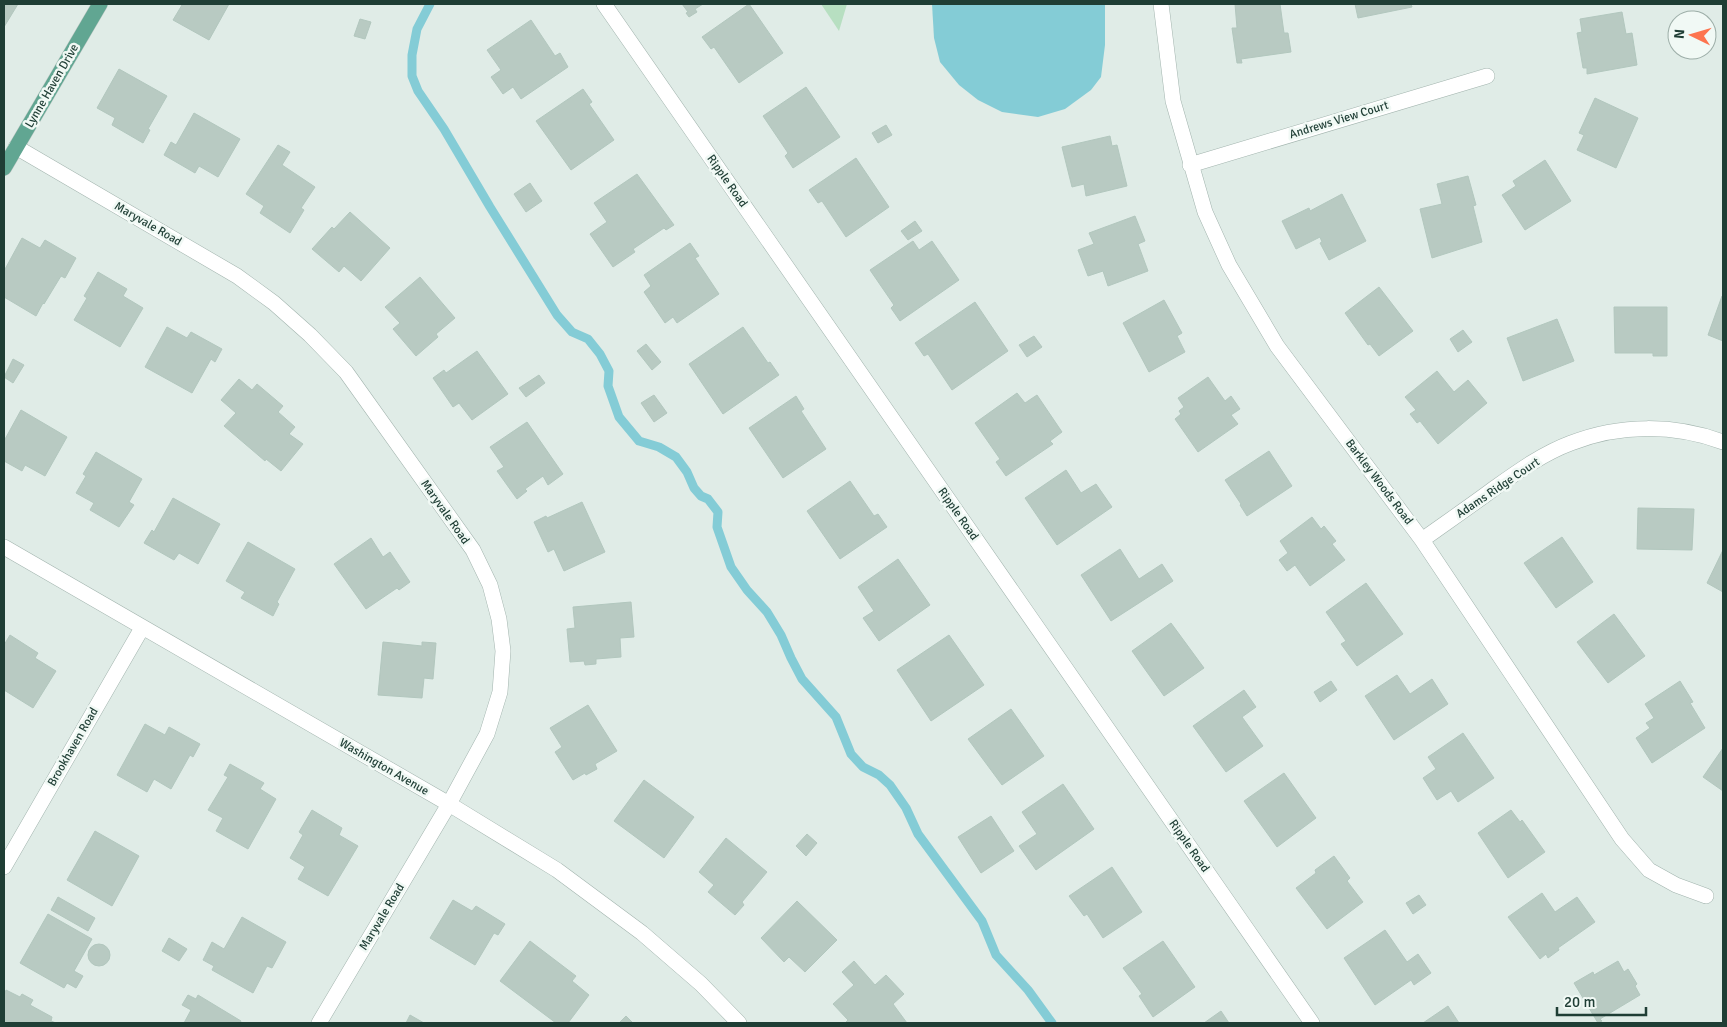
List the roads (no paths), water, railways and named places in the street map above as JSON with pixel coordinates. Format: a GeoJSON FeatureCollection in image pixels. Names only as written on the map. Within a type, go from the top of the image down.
{"type":"FeatureCollection","features":[{"type":"Feature","properties":{"kind":"main road","name":"Lynne Haven Drive"},"geometry":{"type":"LineString","coordinates":[[4,168],[100,4]]}},
{"type":"Feature","properties":{"kind":"street","name":"Ripple Road"},"geometry":{"type":"LineString","coordinates":[[604,4],[1312,1023]]}},
{"type":"Feature","properties":{"kind":"street","name":"Barkley Woods Road"},"geometry":{"type":"LineString","coordinates":[[1161,4],[1173,101],[1205,212],[1229,265],[1277,346],[1422,540],[1622,839],[1650,870],[1676,885],[1706,896]]}},
{"type":"Feature","properties":{"kind":"street","name":"Andrews View Court"},"geometry":{"type":"LineString","coordinates":[[1190,165],[1487,76]]}},
{"type":"Feature","properties":{"kind":"street","name":"Maryvale Road"},"geometry":{"type":"LineString","coordinates":[[16,147],[237,276],[274,303],[303,329],[346,372],[472,550],[490,585],[499,619],[503,651],[500,692],[487,734],[449,804],[320,1023]]}},
{"type":"Feature","properties":{"kind":"street","name":"Adams Ridge Court"},"geometry":{"type":"LineString","coordinates":[[1422,540],[1530,464],[1571,442],[1617,430],[1660,428],[1703,434],[1723,442]]}},
{"type":"Feature","properties":{"kind":"street","name":"Washington Avenue"},"geometry":{"type":"LineString","coordinates":[[4,547],[449,804],[557,870],[642,933],[701,984],[739,1023]]}},
{"type":"Feature","properties":{"kind":"street","name":"Brookhaven Road"},"geometry":{"type":"LineString","coordinates":[[4,867],[142,628]]}},
{"type":"Feature","properties":{"kind":"water"},"geometry":{"type":"Polygon","coordinates":[[[932,4],[1105,4],[1105,45],[1101,77],[1091,90],[1065,109],[1038,117],[1002,112],[978,100],[959,85],[940,62],[934,38],[932,4]]]}},
{"type":"Feature","properties":{"kind":"waterway"},"geometry":{"type":"LineString","coordinates":[[430,4],[417,29],[412,55],[412,76],[418,91],[444,129],[557,315],[572,332],[588,339],[600,354],[609,371],[608,386],[619,417],[639,441],[659,447],[676,457],[687,472],[694,488],[701,496],[708,499],[718,512],[717,527],[731,567],[747,590],[767,612],[781,635],[802,679],[836,717],[851,754],[863,767],[879,775],[890,785],[906,808],[918,834],[982,921],[996,955],[1028,990],[1052,1023]]}}]}
